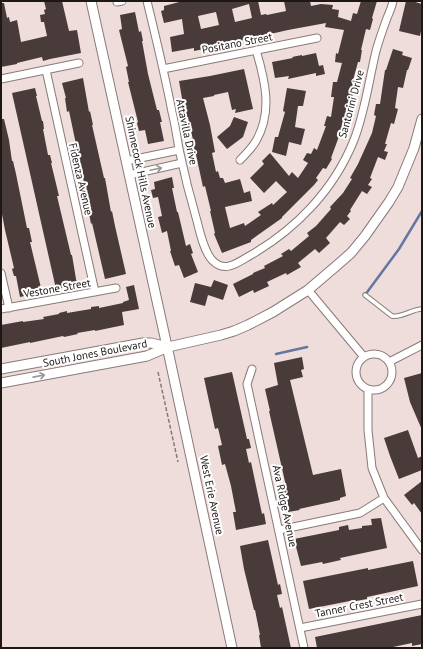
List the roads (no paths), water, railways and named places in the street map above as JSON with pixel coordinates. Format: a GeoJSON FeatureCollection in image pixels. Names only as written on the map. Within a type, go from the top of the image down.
{"type":"FeatureCollection","features":[{"type":"Feature","properties":{"kind":"street","name":"Shinnecock Hills Avenue"},"geometry":{"type":"LineString","coordinates":[[91,1],[168,347]]}},
{"type":"Feature","properties":{"kind":"street","name":"Attavilla Drive"},"geometry":{"type":"LineString","coordinates":[[147,1],[189,193],[204,246],[208,255],[215,263]]}},
{"type":"Feature","properties":{"kind":"street","name":"Santorini Drive"},"geometry":{"type":"LineString","coordinates":[[215,263],[226,267],[263,248],[306,214],[332,182],[354,140],[379,42],[393,1]]}},
{"type":"Feature","properties":{"kind":"street","name":"Positano Street"},"geometry":{"type":"LineString","coordinates":[[162,69],[317,38]]}},
{"type":"Feature","properties":{"kind":"street"},"geometry":{"type":"LineString","coordinates":[[240,160],[256,142],[262,130],[265,118],[265,86],[262,69],[256,50]]}},
{"type":"Feature","properties":{"kind":"street"},"geometry":{"type":"LineString","coordinates":[[1,80],[79,63]]}},
{"type":"Feature","properties":{"kind":"street","name":"Fidenza Avenue"},"geometry":{"type":"LineString","coordinates":[[46,70],[96,292]]}},
{"type":"Feature","properties":{"kind":"street"},"geometry":{"type":"LineString","coordinates":[[168,347],[234,331],[273,312],[308,290],[335,268],[351,253],[365,236],[395,192],[414,148],[422,119]]}},
{"type":"Feature","properties":{"kind":"street"},"geometry":{"type":"LineString","coordinates":[[126,161],[179,150]]}},
{"type":"Feature","properties":{"kind":"street"},"geometry":{"type":"LineString","coordinates":[[129,175],[182,163]]}},
{"type":"Feature","properties":{"kind":"street"},"geometry":{"type":"LineString","coordinates":[[1,273],[5,309]]}},
{"type":"Feature","properties":{"kind":"street","name":"Vestone Street"},"geometry":{"type":"LineString","coordinates":[[5,309],[116,288]]}},
{"type":"Feature","properties":{"kind":"street"},"geometry":{"type":"LineString","coordinates":[[308,290],[364,357]]}},
{"type":"Feature","properties":{"kind":"street","name":"South Jones Boulevard"},"geometry":{"type":"LineString","coordinates":[[1,369],[143,343],[151,343],[168,347]]}},
{"type":"Feature","properties":{"kind":"street"},"geometry":{"type":"LineString","coordinates":[[389,362],[422,345]]}},
{"type":"Feature","properties":{"kind":"street","name":"South Jones Boulevard"},"geometry":{"type":"LineString","coordinates":[[1,383],[147,356],[168,347]]}},
{"type":"Feature","properties":{"kind":"street","name":"West Erie Avenue"},"geometry":{"type":"LineString","coordinates":[[168,347],[232,648]]}},
{"type":"Feature","properties":{"kind":"street"},"geometry":{"type":"LineString","coordinates":[[378,354],[389,362],[392,374],[389,382],[382,388],[378,390],[368,389],[360,383],[356,374],[358,364],[364,357],[378,354]]}},
{"type":"Feature","properties":{"kind":"street","name":"Ava Ridge Avenue"},"geometry":{"type":"LineString","coordinates":[[252,369],[247,384],[304,648]]}},
{"type":"Feature","properties":{"kind":"street"},"geometry":{"type":"LineString","coordinates":[[368,389],[368,430],[372,468],[384,498],[422,550]]}},
{"type":"Feature","properties":{"kind":"street"},"geometry":{"type":"LineString","coordinates":[[279,530],[360,513],[384,498]]}},
{"type":"Feature","properties":{"kind":"street","name":"Tanner Crest Street"},"geometry":{"type":"LineString","coordinates":[[300,628],[422,604]]}},
{"type":"Feature","properties":{"kind":"lane"},"geometry":{"type":"LineString","coordinates":[[365,295],[392,316],[418,309],[422,310]]}},
{"type":"Feature","properties":{"kind":"waterway"},"geometry":{"type":"LineString","coordinates":[[365,295],[399,249],[422,211]]}},
{"type":"Feature","properties":{"kind":"waterway"},"geometry":{"type":"LineString","coordinates":[[276,354],[307,347]]}}]}
